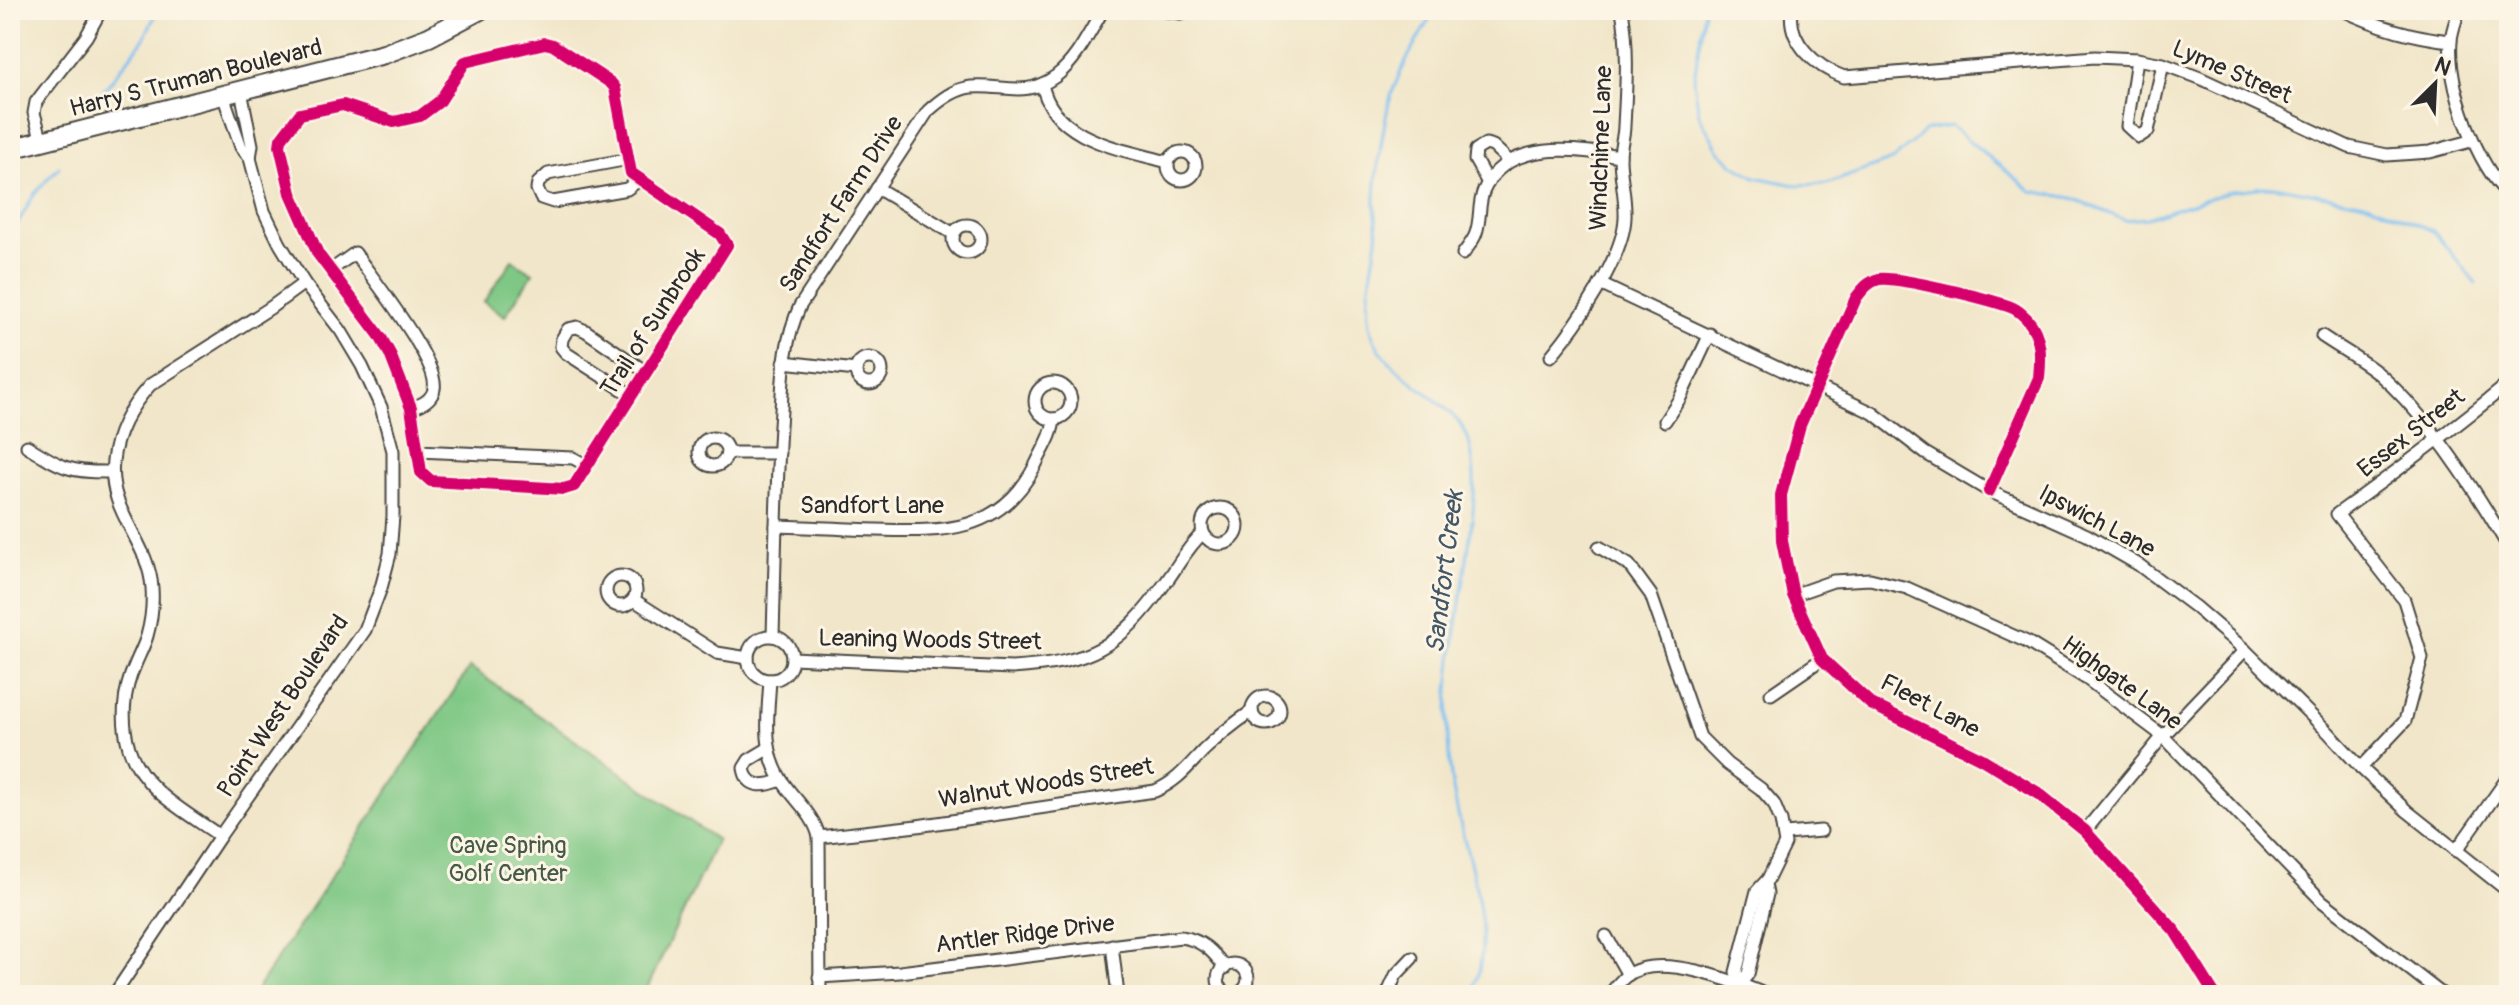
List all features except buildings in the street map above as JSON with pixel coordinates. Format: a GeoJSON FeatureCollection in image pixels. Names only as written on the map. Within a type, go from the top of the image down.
{"type":"FeatureCollection","features":[{"type":"Feature","properties":{"kind":"main road","name":"Harry S Truman Boulevard"},"geometry":{"type":"LineString","coordinates":[[10,149],[384,54],[429,37],[480,10]]}},
{"type":"Feature","properties":{"kind":"street"},"geometry":{"type":"LineString","coordinates":[[42,141],[34,113],[36,102],[86,37],[101,10]]}},
{"type":"Feature","properties":{"kind":"street"},"geometry":{"type":"LineString","coordinates":[[1103,10],[1071,62],[1042,84],[1048,105],[1068,128],[1168,162]]}},
{"type":"Feature","properties":{"kind":"street"},"geometry":{"type":"LineString","coordinates":[[1160,10],[1181,13],[1224,10]]}},
{"type":"Feature","properties":{"kind":"street","name":"Windchime Lane"},"geometry":{"type":"LineString","coordinates":[[1551,356],[1569,334],[1600,284],[1623,234],[1625,195],[1620,156],[1624,130],[1626,32],[1622,10]]}},
{"type":"Feature","properties":{"kind":"street","name":"Lyme Street"},"geometry":{"type":"LineString","coordinates":[[1792,10],[1791,18],[1803,50],[1827,71],[1844,77],[2095,57],[2137,59],[2163,64],[2200,78],[2349,147],[2387,155],[2408,155],[2471,141]]}},
{"type":"Feature","properties":{"kind":"street"},"geometry":{"type":"LineString","coordinates":[[2343,10],[2374,25],[2401,33],[2451,41]]}},
{"type":"Feature","properties":{"kind":"street"},"geometry":{"type":"LineString","coordinates":[[2459,10],[2451,41],[2454,77],[2471,141],[2509,195]]}},
{"type":"Feature","properties":{"kind":"street","name":"Trail of Sunbrook"},"geometry":{"type":"LineString","coordinates":[[545,43],[553,45],[615,88],[631,173],[639,180],[720,234],[727,245],[574,486],[564,489],[431,481],[421,472],[411,408],[390,354],[380,336],[318,254],[291,193],[280,146],[281,139],[295,118],[307,111],[343,105],[394,122],[405,120],[431,110],[471,58],[545,43]]}},
{"type":"Feature","properties":{"kind":"street"},"geometry":{"type":"LineString","coordinates":[[2137,59],[2127,126],[2139,137],[2148,131],[2163,64]]}},
{"type":"Feature","properties":{"kind":"street","name":"Sandfort Farm Drive"},"geometry":{"type":"LineString","coordinates":[[773,636],[784,362],[790,328],[800,306],[921,121],[940,100],[971,87],[1026,90],[1042,84]]}},
{"type":"Feature","properties":{"kind":"street","name":"Point West Boulevard"},"geometry":{"type":"LineString","coordinates":[[232,93],[241,147],[250,158]]}},
{"type":"Feature","properties":{"kind":"street","name":"Point West Boulevard"},"geometry":{"type":"LineString","coordinates":[[114,995],[220,836],[365,630],[390,554],[393,451],[381,407],[362,366],[304,283],[264,211],[250,158],[252,145],[246,108],[232,93]]}},
{"type":"Feature","properties":{"kind":"street"},"geometry":{"type":"LineString","coordinates":[[1488,183],[1475,160],[1476,150],[1481,145],[1493,146],[1509,161]]}},
{"type":"Feature","properties":{"kind":"street"},"geometry":{"type":"LineString","coordinates":[[1463,254],[1476,233],[1479,206],[1488,183],[1509,161],[1538,152],[1585,150],[1620,156]]}},
{"type":"Feature","properties":{"kind":"street"},"geometry":{"type":"LineString","coordinates":[[629,159],[548,174],[538,183],[538,193],[541,198],[553,202],[627,189],[639,180]]}},
{"type":"Feature","properties":{"kind":"street"},"geometry":{"type":"LineString","coordinates":[[877,188],[954,234]]}},
{"type":"Feature","properties":{"kind":"street"},"geometry":{"type":"LineString","coordinates":[[331,270],[355,253],[422,350],[435,385],[433,394],[422,404],[411,408]]}},
{"type":"Feature","properties":{"kind":"street","name":"Fleet Lane"},"geometry":{"type":"LineString","coordinates":[[1989,491],[2039,378],[2041,358],[2038,338],[2025,316],[2014,308],[1902,280],[1878,279],[1867,284],[1856,298],[1800,425],[1781,495],[1782,541],[1793,595],[1822,659],[1871,704],[1982,759],[2038,793],[2085,831],[2175,931],[2215,995]]}},
{"type":"Feature","properties":{"kind":"street"},"geometry":{"type":"LineString","coordinates":[[220,836],[154,789],[142,775],[125,732],[125,700],[133,668],[147,636],[152,586],[143,552],[117,503],[112,472],[115,451],[124,421],[150,385],[304,283]]}},
{"type":"Feature","properties":{"kind":"street","name":"Ipswich Lane"},"geometry":{"type":"LineString","coordinates":[[1600,284],[1873,413],[1925,453],[1989,491],[2087,535],[2128,559],[2195,607],[2245,650],[2407,811],[2509,892]]}},
{"type":"Feature","properties":{"kind":"street"},"geometry":{"type":"LineString","coordinates":[[631,395],[566,353],[561,347],[568,329],[577,327],[586,331],[646,372]]}},
{"type":"Feature","properties":{"kind":"street"},"geometry":{"type":"LineString","coordinates":[[1665,421],[1680,398],[1710,334]]}},
{"type":"Feature","properties":{"kind":"street"},"geometry":{"type":"LineString","coordinates":[[2322,336],[2378,373],[2404,398],[2484,505],[2509,548]]}},
{"type":"Feature","properties":{"kind":"street"},"geometry":{"type":"LineString","coordinates":[[784,362],[856,370]]}},
{"type":"Feature","properties":{"kind":"street","name":"Essex Street"},"geometry":{"type":"LineString","coordinates":[[2361,768],[2405,721],[2422,658],[2404,600],[2337,514],[2360,500],[2509,383]]}},
{"type":"Feature","properties":{"kind":"street","name":"Sandfort Lane"},"geometry":{"type":"LineString","coordinates":[[776,526],[942,531],[983,518],[1016,495],[1031,474],[1053,429],[1054,419]]}},
{"type":"Feature","properties":{"kind":"street"},"geometry":{"type":"LineString","coordinates":[[27,446],[76,472],[112,472]]}},
{"type":"Feature","properties":{"kind":"street"},"geometry":{"type":"LineString","coordinates":[[418,451],[573,458],[586,465]]}},
{"type":"Feature","properties":{"kind":"street"},"geometry":{"type":"LineString","coordinates":[[727,453],[779,453]]}},
{"type":"Feature","properties":{"kind":"street","name":"Leaning Woods Street"},"geometry":{"type":"LineString","coordinates":[[792,658],[1012,668],[1079,660],[1103,649],[1141,614],[1168,580],[1190,544],[1203,533]]}},
{"type":"Feature","properties":{"kind":"street"},"geometry":{"type":"LineString","coordinates":[[1599,547],[1629,565],[1651,595],[1700,737],[1727,764],[1761,789],[1774,804],[1785,834],[1785,844],[1765,884],[1767,894],[1748,974],[1739,990]]}},
{"type":"Feature","properties":{"kind":"street","name":"Highgate Lane"},"geometry":{"type":"LineString","coordinates":[[1793,595],[1833,581],[1870,579],[1907,588],[2027,642],[2087,679],[2163,736],[2322,901],[2436,993]]}},
{"type":"Feature","properties":{"kind":"street"},"geometry":{"type":"LineString","coordinates":[[634,600],[708,648],[731,657],[748,658]]}},
{"type":"Feature","properties":{"kind":"street"},"geometry":{"type":"LineString","coordinates":[[773,636],[788,646],[792,658],[783,676],[763,679],[752,671],[748,658],[756,642],[773,636]]}},
{"type":"Feature","properties":{"kind":"street"},"geometry":{"type":"LineString","coordinates":[[2085,831],[2163,736],[2245,650]]}},
{"type":"Feature","properties":{"kind":"street"},"geometry":{"type":"LineString","coordinates":[[1771,694],[1822,659]]}},
{"type":"Feature","properties":{"kind":"street"},"geometry":{"type":"LineString","coordinates":[[770,680],[769,748],[781,780],[809,816],[819,837],[820,995]]}},
{"type":"Feature","properties":{"kind":"street","name":"Walnut Woods Street"},"geometry":{"type":"LineString","coordinates":[[819,837],[1155,791],[1169,785],[1220,735],[1252,711]]}},
{"type":"Feature","properties":{"kind":"street"},"geometry":{"type":"LineString","coordinates":[[769,748],[749,760],[744,768],[745,776],[752,784],[760,786],[781,780]]}},
{"type":"Feature","properties":{"kind":"street"},"geometry":{"type":"LineString","coordinates":[[2456,851],[2509,776]]}},
{"type":"Feature","properties":{"kind":"street"},"geometry":{"type":"LineString","coordinates":[[1785,834],[1821,831]]}},
{"type":"Feature","properties":{"kind":"street"},"geometry":{"type":"LineString","coordinates":[[1606,936],[1628,975]]}},
{"type":"Feature","properties":{"kind":"street","name":"Antler Ridge Drive"},"geometry":{"type":"LineString","coordinates":[[819,977],[900,972],[1181,937],[1190,938],[1213,951],[1225,968]]}},
{"type":"Feature","properties":{"kind":"street"},"geometry":{"type":"LineString","coordinates":[[1112,945],[1118,995]]}},
{"type":"Feature","properties":{"kind":"street"},"geometry":{"type":"LineString","coordinates":[[1387,995],[1396,975],[1412,958]]}},
{"type":"Feature","properties":{"kind":"street"},"geometry":{"type":"LineString","coordinates":[[1609,995],[1628,975],[1655,966],[1673,967],[1739,990],[1767,995]]}},
{"type":"Feature","properties":{"kind":"green space"},"geometry":{"type":"Polygon","coordinates":[[[512,260],[533,273],[505,316],[484,302],[512,260]]]}},
{"type":"Feature","properties":{"kind":"green space","name":"Cave Spring Golf Center"},"geometry":{"type":"Polygon","coordinates":[[[470,667],[717,840],[644,995],[253,995],[470,667]]]}},
{"type":"Feature","properties":{"kind":"waterway"},"geometry":{"type":"LineString","coordinates":[[98,98],[143,40],[158,10]]}},
{"type":"Feature","properties":{"kind":"waterway","name":"Sandfort Creek"},"geometry":{"type":"LineString","coordinates":[[1435,10],[1402,69],[1387,112],[1376,187],[1377,234],[1368,304],[1371,329],[1384,355],[1453,416],[1463,428],[1472,457],[1474,474],[1470,539],[1452,656],[1448,719],[1452,781],[1481,921],[1479,971],[1471,995]]}},
{"type":"Feature","properties":{"kind":"waterway"},"geometry":{"type":"LineString","coordinates":[[1704,10],[1694,80],[1699,115],[1719,151],[1755,177],[1795,185],[1827,184],[1892,160],[1926,130],[1951,126],[2031,191],[2072,198],[2125,220],[2147,218],[2232,191],[2274,186],[2370,204],[2433,231],[2476,283]]}},
{"type":"Feature","properties":{"kind":"waterway"},"geometry":{"type":"LineString","coordinates":[[10,237],[35,193],[59,167]]}},
{"type":"Feature","properties":{"kind":"cycle path"},"geometry":{"type":"LineString","coordinates":[[545,43],[553,45],[615,88],[631,173],[720,234],[727,245],[574,486],[564,489],[431,481],[421,472],[411,408],[390,354],[380,336],[318,254],[291,193],[281,139],[300,114],[343,105],[394,122],[420,116],[440,101],[465,62],[545,43]]}},
{"type":"Feature","properties":{"kind":"cycle path"},"geometry":{"type":"LineString","coordinates":[[1989,491],[2039,378],[2039,347],[2032,326],[2015,309],[1987,300],[1905,281],[1879,279],[1872,282],[1856,298],[1800,425],[1781,495],[1782,541],[1793,595],[1822,659],[1871,704],[1982,759],[2038,793],[2085,831],[2175,931],[2215,995]]}}]}
